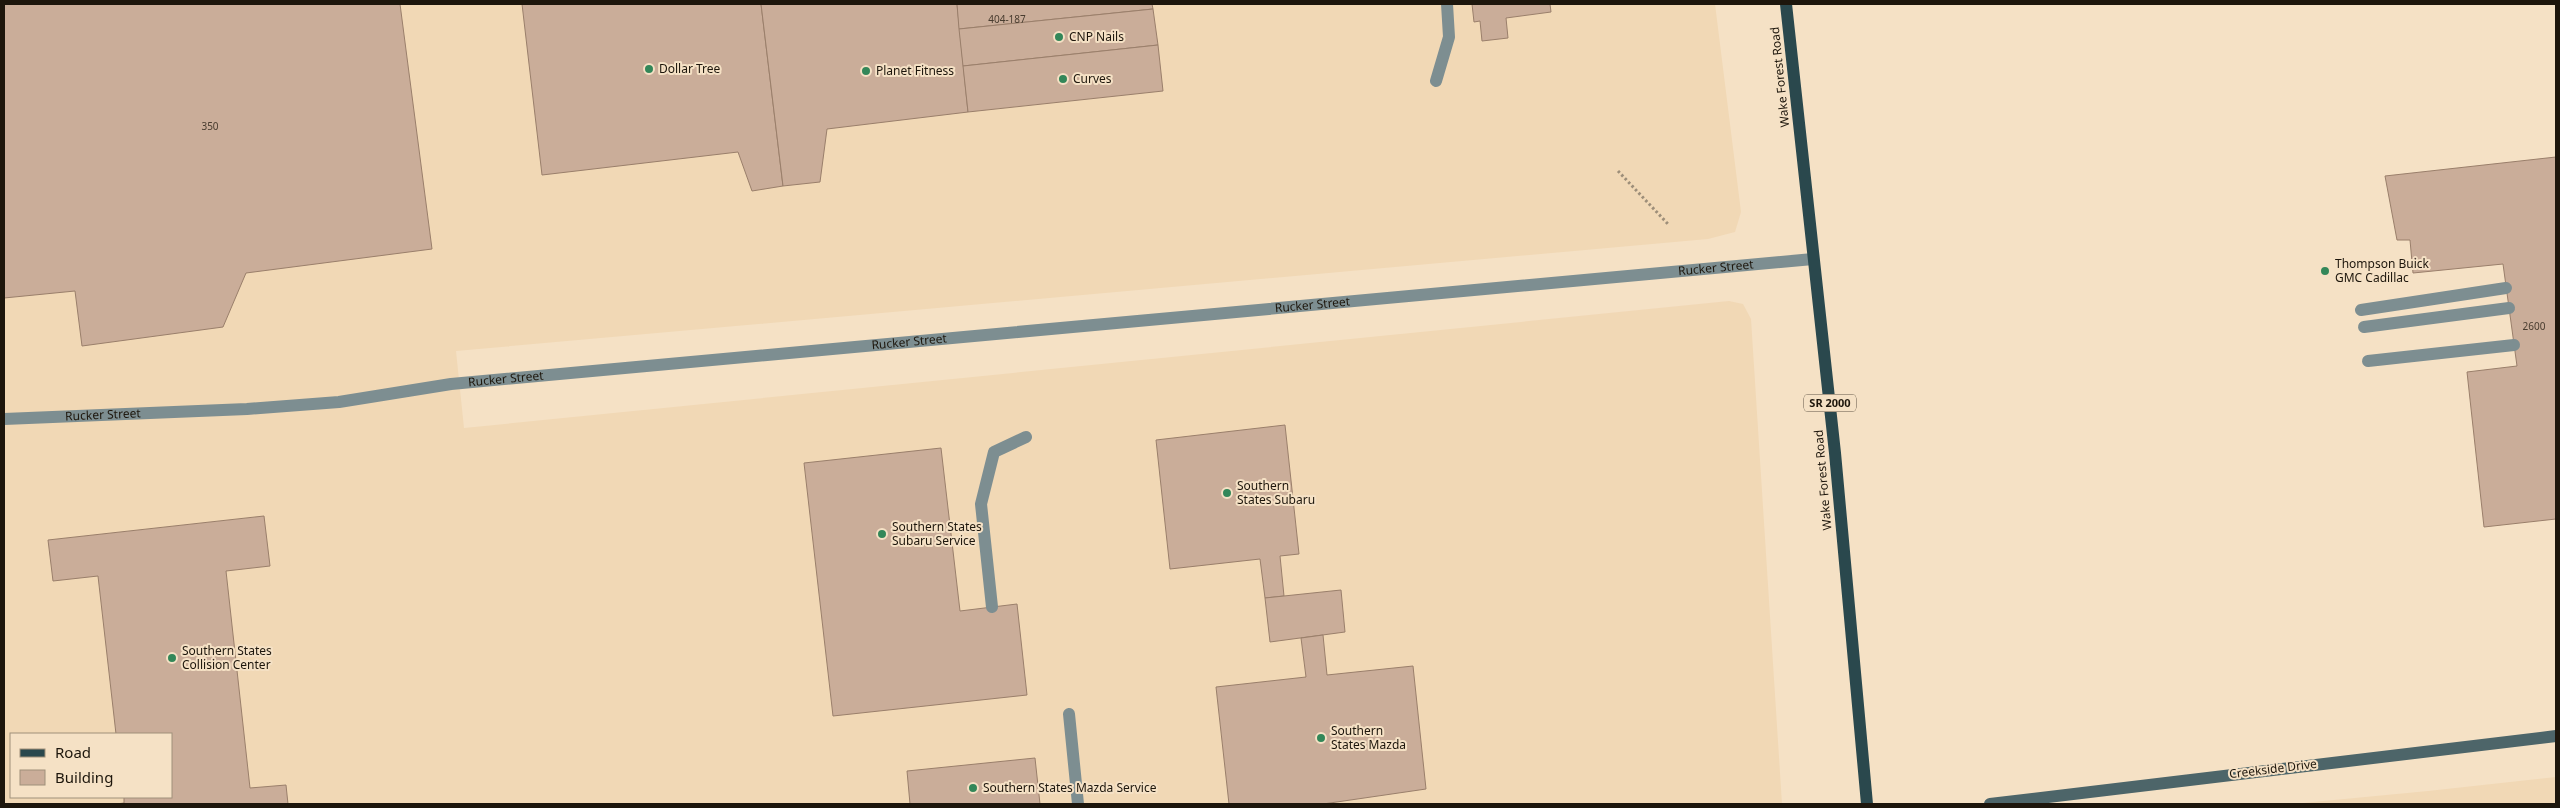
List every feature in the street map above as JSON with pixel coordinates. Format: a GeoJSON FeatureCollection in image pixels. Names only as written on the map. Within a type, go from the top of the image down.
{"type":"FeatureCollection","features":[{"type":"Feature","properties":{"kind":"main road","name":"Wake Forest Road"},"geometry":{"type":"LineString","coordinates":[[1786,4],[1835,453],[1867,804]]}},
{"type":"Feature","properties":{"kind":"street"},"geometry":{"type":"LineString","coordinates":[[1436,81],[1449,37],[1446,4]]}},
{"type":"Feature","properties":{"kind":"street","name":"Rucker Street"},"geometry":{"type":"LineString","coordinates":[[4,419],[247,409],[339,402],[451,384],[1813,259]]}},
{"type":"Feature","properties":{"kind":"street"},"geometry":{"type":"LineString","coordinates":[[2361,310],[2506,288]]}},
{"type":"Feature","properties":{"kind":"street"},"geometry":{"type":"LineString","coordinates":[[2364,327],[2509,308]]}},
{"type":"Feature","properties":{"kind":"street"},"geometry":{"type":"LineString","coordinates":[[2368,361],[2514,345]]}},
{"type":"Feature","properties":{"kind":"street"},"geometry":{"type":"LineString","coordinates":[[992,607],[981,504],[994,452],[1026,436]]}},
{"type":"Feature","properties":{"kind":"street"},"geometry":{"type":"LineString","coordinates":[[1069,714],[1078,804]]}},
{"type":"Feature","properties":{"kind":"street","name":"Creekside Drive"},"geometry":{"type":"LineString","coordinates":[[1990,804],[2556,736]]}},
{"type":"Feature","properties":{"kind":"path"},"geometry":{"type":"LineString","coordinates":[[1618,171],[1668,224]]}},
{"type":"Feature","properties":{"kind":"shaded area"},"geometry":{"type":"Polygon","coordinates":[[[4,4],[1715,4],[1741,212],[1735,232],[1708,239],[456,351],[464,428],[1729,301],[1743,304],[1751,319],[1782,804],[4,804],[4,4]]]}},
{"type":"Feature","properties":{"kind":"shaded area"},"geometry":{"type":"Polygon","coordinates":[[[2556,777],[2556,804],[2292,804],[2428,791],[2556,777]]]}},
{"type":"Feature","properties":{"kind":"building"},"geometry":{"type":"Polygon","coordinates":[[[4,4],[400,4],[432,249],[246,273],[223,327],[82,346],[75,291],[4,298],[4,4]]]}},
{"type":"Feature","properties":{"kind":"building","name":"Dollar Tree"},"geometry":{"type":"Polygon","coordinates":[[[522,4],[761,4],[783,186],[752,191],[738,152],[542,175],[522,4]]]}},
{"type":"Feature","properties":{"kind":"building","name":"Planet Fitness"},"geometry":{"type":"Polygon","coordinates":[[[761,4],[957,4],[968,112],[827,129],[820,182],[783,186],[761,4]]]}},
{"type":"Feature","properties":{"kind":"building","name":"CNP Nails"},"geometry":{"type":"Polygon","coordinates":[[[957,4],[1152,4],[1153,9],[959,29],[957,4]]]}},
{"type":"Feature","properties":{"kind":"building"},"geometry":{"type":"Polygon","coordinates":[[[1472,4],[1550,4],[1551,12],[1506,18],[1508,38],[1482,41],[1480,21],[1474,22],[1472,4]]]}},
{"type":"Feature","properties":{"kind":"building","name":"CNP Nails"},"geometry":{"type":"Polygon","coordinates":[[[1153,9],[1158,45],[963,66],[959,29],[1153,9]]]}},
{"type":"Feature","properties":{"kind":"building","name":"Curves"},"geometry":{"type":"Polygon","coordinates":[[[1158,45],[1163,91],[968,112],[963,66],[1158,45]]]}},
{"type":"Feature","properties":{"kind":"building"},"geometry":{"type":"Polygon","coordinates":[[[2556,157],[2556,519],[2484,527],[2467,372],[2517,366],[2503,264],[2413,273],[2410,240],[2397,240],[2385,176],[2556,157]]]}},
{"type":"Feature","properties":{"kind":"building","name":"Southern States Subaru"},"geometry":{"type":"Polygon","coordinates":[[[1285,425],[1299,554],[1280,556],[1284,596],[1265,598],[1260,559],[1170,569],[1156,440],[1285,425]]]}},
{"type":"Feature","properties":{"kind":"building","name":"Southern States Subaru Service"},"geometry":{"type":"Polygon","coordinates":[[[941,448],[960,611],[1017,604],[1027,695],[833,716],[804,463],[941,448]]]}},
{"type":"Feature","properties":{"kind":"building","name":"Southern States Collision Center"},"geometry":{"type":"Polygon","coordinates":[[[264,516],[270,566],[226,571],[250,788],[286,785],[288,804],[116,804],[124,803],[124,798],[172,798],[172,733],[116,733],[98,576],[53,581],[48,540],[264,516]]]}},
{"type":"Feature","properties":{"kind":"building"},"geometry":{"type":"Polygon","coordinates":[[[1341,590],[1345,632],[1270,642],[1265,598],[1341,590]]]}},
{"type":"Feature","properties":{"kind":"building","name":"Southern States Mazda"},"geometry":{"type":"Polygon","coordinates":[[[1323,635],[1327,675],[1413,666],[1426,789],[1323,804],[1229,804],[1216,687],[1306,677],[1301,638],[1323,635]]]}},
{"type":"Feature","properties":{"kind":"building","name":"Southern States Mazda Service"},"geometry":{"type":"Polygon","coordinates":[[[1035,758],[1040,804],[910,804],[907,771],[1035,758]]]}},
{"type":"Feature","properties":{"kind":"place","name":"CNP Nails"},"geometry":{"type":"Point","coordinates":[1059,37]}},
{"type":"Feature","properties":{"kind":"place","name":"Dollar Tree"},"geometry":{"type":"Point","coordinates":[649,69]}},
{"type":"Feature","properties":{"kind":"place","name":"Planet Fitness"},"geometry":{"type":"Point","coordinates":[866,71]}},
{"type":"Feature","properties":{"kind":"place","name":"Curves"},"geometry":{"type":"Point","coordinates":[1063,79]}},
{"type":"Feature","properties":{"kind":"place","name":"Thompson Buick GMC Cadillac"},"geometry":{"type":"Point","coordinates":[2325,271]}},
{"type":"Feature","properties":{"kind":"place","name":"Southern States Subaru"},"geometry":{"type":"Point","coordinates":[1227,493]}},
{"type":"Feature","properties":{"kind":"place","name":"Southern States Subaru Service"},"geometry":{"type":"Point","coordinates":[882,534]}},
{"type":"Feature","properties":{"kind":"place","name":"Southern States Collision Center"},"geometry":{"type":"Point","coordinates":[172,658]}},
{"type":"Feature","properties":{"kind":"place","name":"Southern States Mazda"},"geometry":{"type":"Point","coordinates":[1321,738]}},
{"type":"Feature","properties":{"kind":"place","name":"Southern States Mazda Service"},"geometry":{"type":"Point","coordinates":[973,788]}}]}
